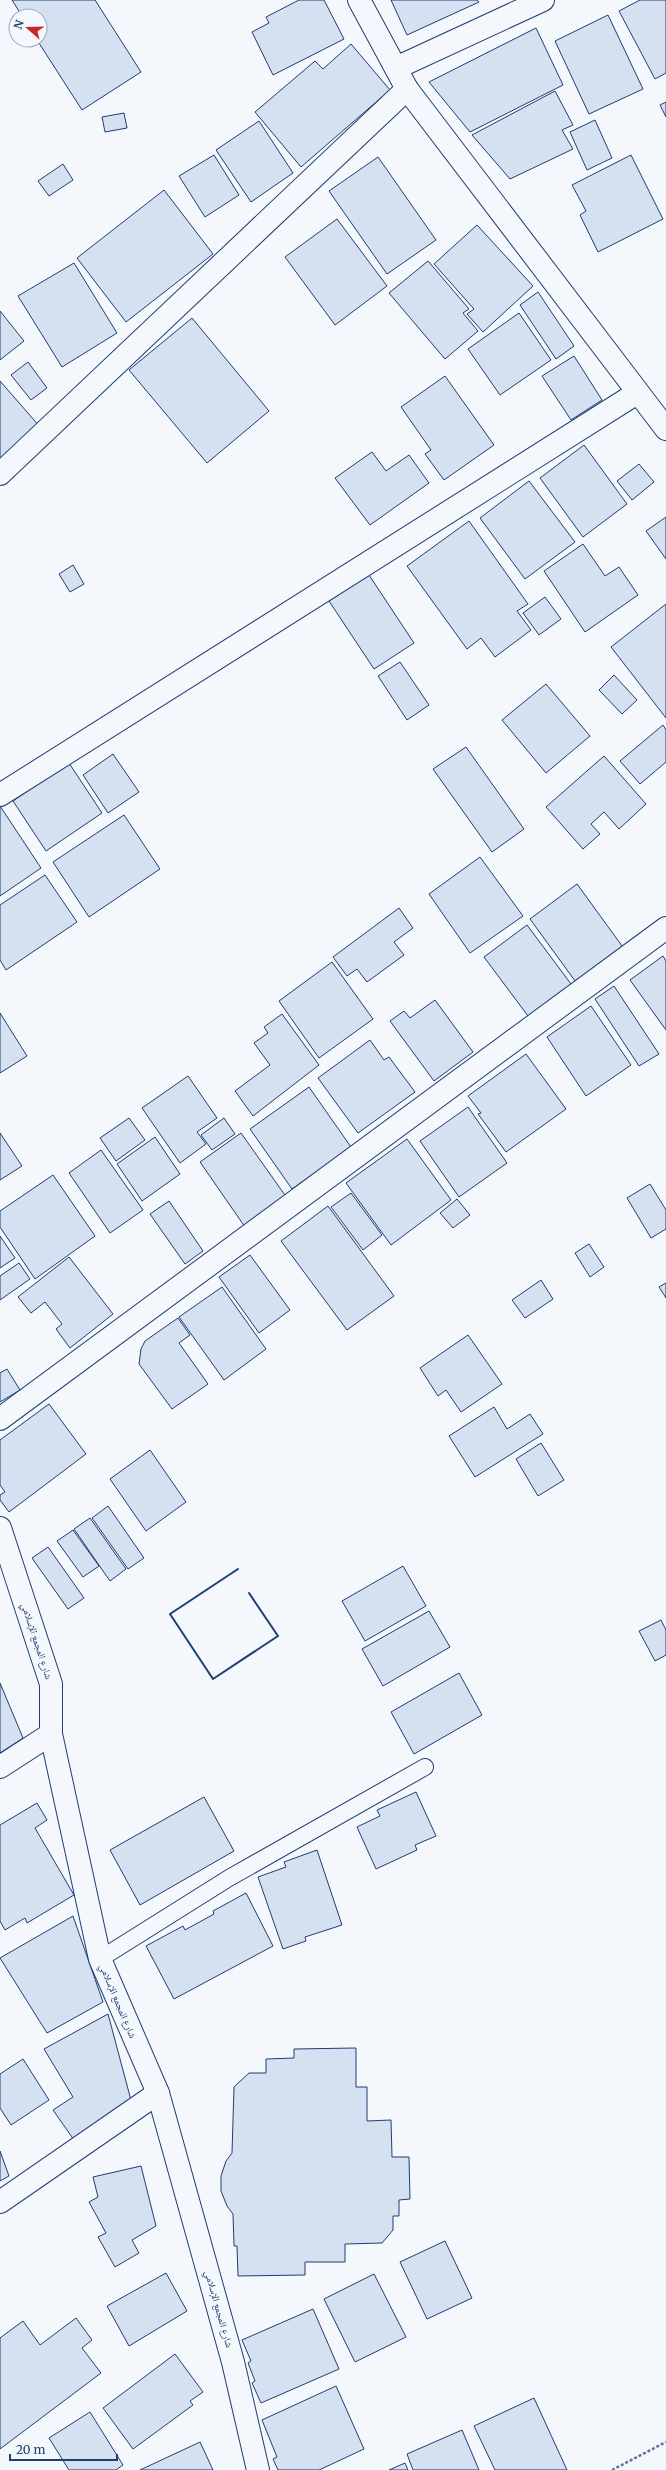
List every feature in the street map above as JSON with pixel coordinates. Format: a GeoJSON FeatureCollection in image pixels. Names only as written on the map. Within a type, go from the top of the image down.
{"type":"FeatureCollection","features":[{"type":"Feature","properties":{"kind":"street"},"geometry":{"type":"LineString","coordinates":[[359,0],[407,89],[637,393],[666,429]]}},
{"type":"Feature","properties":{"kind":"street"},"geometry":{"type":"LineString","coordinates":[[396,68],[543,0]]}},
{"type":"Feature","properties":{"kind":"street"},"geometry":{"type":"LineString","coordinates":[[0,474],[407,89]]}},
{"type":"Feature","properties":{"kind":"street"},"geometry":{"type":"LineString","coordinates":[[0,795],[637,393]]}},
{"type":"Feature","properties":{"kind":"street"},"geometry":{"type":"LineString","coordinates":[[0,1419],[666,928]]}},
{"type":"Feature","properties":{"kind":"street","name":"شارع المجمع الإسلامي"},"geometry":{"type":"LineString","coordinates":[[0,1528],[51,1684],[51,1734],[100,1959],[158,2093],[234,2362],[258,2470]]}},
{"type":"Feature","properties":{"kind":"street"},"geometry":{"type":"LineString","coordinates":[[0,1767],[51,1734]]}},
{"type":"Feature","properties":{"kind":"street"},"geometry":{"type":"LineString","coordinates":[[0,2202],[158,2093]]}},
{"type":"Feature","properties":{"kind":"lane"},"geometry":{"type":"LineString","coordinates":[[100,1959],[229,1878],[425,1767]]}},
{"type":"Feature","properties":{"kind":"path"},"geometry":{"type":"LineString","coordinates":[[612,2470],[666,2442]]}},
{"type":"Feature","properties":{"kind":"building"},"geometry":{"type":"Polygon","coordinates":[[[12,0],[95,0],[141,72],[82,110],[42,48],[48,48],[48,8],[17,8],[12,0]]]}},
{"type":"Feature","properties":{"kind":"building"},"geometry":{"type":"Polygon","coordinates":[[[299,0],[324,0],[344,39],[273,75],[252,32],[269,23],[266,17],[299,0]]]}},
{"type":"Feature","properties":{"kind":"building"},"geometry":{"type":"Polygon","coordinates":[[[391,0],[477,0],[479,2],[407,35],[391,0]]]}},
{"type":"Feature","properties":{"kind":"building"},"geometry":{"type":"Polygon","coordinates":[[[640,0],[666,0],[666,73],[655,79],[619,11],[640,0]]]}},
{"type":"Feature","properties":{"kind":"building"},"geometry":{"type":"Polygon","coordinates":[[[608,15],[643,89],[589,114],[555,41],[608,15]]]}},
{"type":"Feature","properties":{"kind":"building"},"geometry":{"type":"Polygon","coordinates":[[[536,28],[563,85],[470,132],[429,82],[536,28]]]}},
{"type":"Feature","properties":{"kind":"building"},"geometry":{"type":"Polygon","coordinates":[[[351,44],[390,90],[301,167],[255,112],[315,61],[323,69],[351,44]]]}},
{"type":"Feature","properties":{"kind":"building"},"geometry":{"type":"Polygon","coordinates":[[[555,91],[573,125],[562,130],[573,149],[510,179],[472,135],[555,91]]]}},
{"type":"Feature","properties":{"kind":"building"},"geometry":{"type":"Polygon","coordinates":[[[666,102],[666,117],[660,105],[666,102]]]}},
{"type":"Feature","properties":{"kind":"building"},"geometry":{"type":"Polygon","coordinates":[[[124,113],[127,128],[105,132],[102,117],[124,113]]]}},
{"type":"Feature","properties":{"kind":"building"},"geometry":{"type":"Polygon","coordinates":[[[595,120],[612,158],[587,170],[570,132],[595,120]]]}},
{"type":"Feature","properties":{"kind":"building"},"geometry":{"type":"Polygon","coordinates":[[[259,121],[293,173],[251,202],[216,150],[259,121]]]}},
{"type":"Feature","properties":{"kind":"building"},"geometry":{"type":"Polygon","coordinates":[[[214,155],[239,195],[205,217],[179,176],[214,155]]]}},
{"type":"Feature","properties":{"kind":"building"},"geometry":{"type":"Polygon","coordinates":[[[631,155],[663,219],[598,252],[580,215],[586,211],[572,185],[631,155]]]}},
{"type":"Feature","properties":{"kind":"building"},"geometry":{"type":"Polygon","coordinates":[[[378,157],[436,240],[387,274],[329,191],[378,157]]]}},
{"type":"Feature","properties":{"kind":"building"},"geometry":{"type":"Polygon","coordinates":[[[63,164],[73,180],[49,196],[38,181],[63,164]]]}},
{"type":"Feature","properties":{"kind":"building"},"geometry":{"type":"Polygon","coordinates":[[[164,190],[213,254],[126,322],[77,258],[164,190]]]}},
{"type":"Feature","properties":{"kind":"building"},"geometry":{"type":"Polygon","coordinates":[[[337,219],[387,286],[335,325],[285,257],[337,219]]]}},
{"type":"Feature","properties":{"kind":"building"},"geometry":{"type":"Polygon","coordinates":[[[477,225],[533,286],[483,332],[467,314],[474,309],[434,264],[477,225]]]}},
{"type":"Feature","properties":{"kind":"building"},"geometry":{"type":"Polygon","coordinates":[[[428,261],[469,309],[463,313],[478,331],[445,359],[389,293],[428,261]]]}},
{"type":"Feature","properties":{"kind":"building"},"geometry":{"type":"Polygon","coordinates":[[[74,263],[117,333],[62,367],[18,296],[74,263]]]}},
{"type":"Feature","properties":{"kind":"building"},"geometry":{"type":"Polygon","coordinates":[[[538,292],[574,346],[556,359],[520,305],[538,292]]]}},
{"type":"Feature","properties":{"kind":"building"},"geometry":{"type":"Polygon","coordinates":[[[0,311],[24,341],[0,360],[0,311]]]}},
{"type":"Feature","properties":{"kind":"building"},"geometry":{"type":"Polygon","coordinates":[[[519,313],[551,360],[500,395],[468,349],[519,313]]]}},
{"type":"Feature","properties":{"kind":"building"},"geometry":{"type":"Polygon","coordinates":[[[192,318],[269,411],[207,463],[129,370],[192,318]]]}},
{"type":"Feature","properties":{"kind":"building"},"geometry":{"type":"Polygon","coordinates":[[[574,356],[602,400],[571,420],[542,376],[574,356]]]}},
{"type":"Feature","properties":{"kind":"building"},"geometry":{"type":"Polygon","coordinates":[[[28,362],[47,388],[31,400],[11,375],[28,362]]]}},
{"type":"Feature","properties":{"kind":"building"},"geometry":{"type":"Polygon","coordinates":[[[445,376],[494,445],[444,480],[425,454],[431,450],[401,407],[445,376]]]}},
{"type":"Feature","properties":{"kind":"building"},"geometry":{"type":"Polygon","coordinates":[[[0,381],[41,428],[0,463],[0,381]]]}},
{"type":"Feature","properties":{"kind":"building"},"geometry":{"type":"Polygon","coordinates":[[[584,445],[627,504],[583,537],[540,478],[584,445]]]}},
{"type":"Feature","properties":{"kind":"building"},"geometry":{"type":"Polygon","coordinates":[[[372,452],[386,471],[409,455],[429,483],[370,525],[335,478],[372,452]]]}},
{"type":"Feature","properties":{"kind":"building"},"geometry":{"type":"Polygon","coordinates":[[[639,464],[654,482],[632,500],[617,481],[639,464]]]}},
{"type":"Feature","properties":{"kind":"building"},"geometry":{"type":"Polygon","coordinates":[[[529,481],[575,542],[525,579],[480,518],[529,481]]]}},
{"type":"Feature","properties":{"kind":"building"},"geometry":{"type":"Polygon","coordinates":[[[666,517],[666,559],[646,531],[666,517]]]}},
{"type":"Feature","properties":{"kind":"building"},"geometry":{"type":"Polygon","coordinates":[[[469,521],[528,604],[517,611],[531,630],[495,657],[481,638],[467,649],[407,566],[469,521]]]}},
{"type":"Feature","properties":{"kind":"building"},"geometry":{"type":"Polygon","coordinates":[[[583,544],[605,576],[619,567],[638,595],[585,632],[544,571],[583,544]]]}},
{"type":"Feature","properties":{"kind":"building"},"geometry":{"type":"Polygon","coordinates":[[[73,565],[84,584],[70,592],[59,574],[73,565]]]}},
{"type":"Feature","properties":{"kind":"building"},"geometry":{"type":"Polygon","coordinates":[[[369,575],[414,643],[374,669],[329,601],[369,575]]]}},
{"type":"Feature","properties":{"kind":"building"},"geometry":{"type":"Polygon","coordinates":[[[545,597],[561,619],[539,635],[523,613],[545,597]]]}},
{"type":"Feature","properties":{"kind":"building"},"geometry":{"type":"Polygon","coordinates":[[[666,604],[666,718],[611,647],[666,604]]]}},
{"type":"Feature","properties":{"kind":"building"},"geometry":{"type":"Polygon","coordinates":[[[400,662],[429,705],[407,720],[378,676],[400,662]]]}},
{"type":"Feature","properties":{"kind":"building"},"geometry":{"type":"Polygon","coordinates":[[[614,675],[637,700],[622,714],[599,690],[614,675]]]}},
{"type":"Feature","properties":{"kind":"building"},"geometry":{"type":"Polygon","coordinates":[[[546,684],[590,736],[546,773],[502,720],[546,684]]]}},
{"type":"Feature","properties":{"kind":"building"},"geometry":{"type":"Polygon","coordinates":[[[663,725],[666,730],[666,762],[640,784],[620,761],[663,725]]]}},
{"type":"Feature","properties":{"kind":"building"},"geometry":{"type":"Polygon","coordinates":[[[466,747],[524,829],[492,852],[433,769],[466,747]]]}},
{"type":"Feature","properties":{"kind":"building"},"geometry":{"type":"Polygon","coordinates":[[[113,754],[139,792],[108,813],[83,775],[113,754]]]}},
{"type":"Feature","properties":{"kind":"building"},"geometry":{"type":"Polygon","coordinates":[[[604,756],[646,804],[619,829],[604,812],[591,824],[600,834],[583,849],[546,807],[604,756]]]}},
{"type":"Feature","properties":{"kind":"building"},"geometry":{"type":"Polygon","coordinates":[[[69,763],[102,813],[46,851],[13,801],[69,763]]]}},
{"type":"Feature","properties":{"kind":"building"},"geometry":{"type":"Polygon","coordinates":[[[0,806],[41,868],[0,896],[0,806]]]}},
{"type":"Feature","properties":{"kind":"building"},"geometry":{"type":"Polygon","coordinates":[[[124,815],[160,869],[89,917],[53,862],[124,815]]]}},
{"type":"Feature","properties":{"kind":"building"},"geometry":{"type":"Polygon","coordinates":[[[480,857],[523,916],[470,953],[429,894],[480,857]]]}},
{"type":"Feature","properties":{"kind":"building"},"geometry":{"type":"Polygon","coordinates":[[[45,875],[77,922],[6,970],[0,960],[0,905],[45,875]]]}},
{"type":"Feature","properties":{"kind":"building"},"geometry":{"type":"Polygon","coordinates":[[[577,884],[625,950],[578,985],[530,919],[577,884]]]}},
{"type":"Feature","properties":{"kind":"building"},"geometry":{"type":"Polygon","coordinates":[[[399,908],[413,928],[394,942],[404,955],[367,982],[357,969],[347,976],[333,957],[399,908]]]}},
{"type":"Feature","properties":{"kind":"building"},"geometry":{"type":"Polygon","coordinates":[[[527,925],[574,988],[531,1020],[484,957],[527,925]]]}},
{"type":"Feature","properties":{"kind":"building"},"geometry":{"type":"Polygon","coordinates":[[[663,956],[666,961],[666,1030],[630,980],[663,956]]]}},
{"type":"Feature","properties":{"kind":"building"},"geometry":{"type":"Polygon","coordinates":[[[332,962],[373,1019],[319,1058],[279,1001],[332,962]]]}},
{"type":"Feature","properties":{"kind":"building"},"geometry":{"type":"Polygon","coordinates":[[[614,986],[659,1054],[639,1066],[595,999],[614,986]]]}},
{"type":"Feature","properties":{"kind":"building"},"geometry":{"type":"Polygon","coordinates":[[[435,1000],[473,1052],[434,1081],[390,1021],[404,1011],[410,1018],[435,1000]]]}},
{"type":"Feature","properties":{"kind":"building"},"geometry":{"type":"Polygon","coordinates":[[[591,1006],[631,1065],[586,1096],[547,1037],[591,1006]]]}},
{"type":"Feature","properties":{"kind":"building"},"geometry":{"type":"Polygon","coordinates":[[[0,1013],[27,1056],[0,1073],[0,1013]]]}},
{"type":"Feature","properties":{"kind":"building"},"geometry":{"type":"Polygon","coordinates":[[[282,1014],[319,1065],[253,1116],[235,1091],[270,1065],[254,1043],[268,1033],[264,1027],[282,1014]]]}},
{"type":"Feature","properties":{"kind":"building"},"geometry":{"type":"Polygon","coordinates":[[[370,1040],[384,1060],[389,1057],[415,1092],[358,1133],[318,1078],[370,1040]]]}},
{"type":"Feature","properties":{"kind":"building"},"geometry":{"type":"Polygon","coordinates":[[[526,1054],[566,1109],[506,1152],[478,1114],[481,1113],[468,1096],[526,1054]]]}},
{"type":"Feature","properties":{"kind":"building"},"geometry":{"type":"Polygon","coordinates":[[[188,1076],[217,1118],[197,1132],[206,1144],[180,1163],[142,1108],[188,1076]]]}},
{"type":"Feature","properties":{"kind":"building"},"geometry":{"type":"Polygon","coordinates":[[[309,1087],[351,1147],[292,1189],[250,1129],[309,1087]]]}},
{"type":"Feature","properties":{"kind":"building"},"geometry":{"type":"Polygon","coordinates":[[[468,1107],[507,1163],[459,1197],[420,1141],[468,1107]]]}},
{"type":"Feature","properties":{"kind":"building"},"geometry":{"type":"Polygon","coordinates":[[[129,1118],[145,1140],[116,1161],[100,1138],[129,1118]]]}},
{"type":"Feature","properties":{"kind":"building"},"geometry":{"type":"Polygon","coordinates":[[[224,1118],[235,1134],[212,1150],[201,1135],[224,1118]]]}},
{"type":"Feature","properties":{"kind":"building"},"geometry":{"type":"Polygon","coordinates":[[[0,1133],[22,1166],[0,1180],[0,1133]]]}},
{"type":"Feature","properties":{"kind":"building"},"geometry":{"type":"Polygon","coordinates":[[[241,1133],[287,1198],[245,1227],[200,1162],[241,1133]]]}},
{"type":"Feature","properties":{"kind":"building"},"geometry":{"type":"Polygon","coordinates":[[[155,1137],[180,1174],[142,1201],[117,1164],[155,1137]]]}},
{"type":"Feature","properties":{"kind":"building"},"geometry":{"type":"Polygon","coordinates":[[[407,1139],[451,1200],[391,1245],[346,1183],[407,1139]]]}},
{"type":"Feature","properties":{"kind":"building"},"geometry":{"type":"Polygon","coordinates":[[[101,1150],[143,1210],[110,1233],[69,1173],[101,1150]]]}},
{"type":"Feature","properties":{"kind":"building"},"geometry":{"type":"Polygon","coordinates":[[[53,1175],[95,1236],[35,1279],[0,1227],[0,1211],[53,1175]]]}},
{"type":"Feature","properties":{"kind":"building"},"geometry":{"type":"Polygon","coordinates":[[[650,1184],[666,1210],[666,1229],[651,1238],[627,1198],[650,1184]]]}},
{"type":"Feature","properties":{"kind":"building"},"geometry":{"type":"Polygon","coordinates":[[[351,1193],[382,1235],[363,1250],[331,1207],[351,1193]]]}},
{"type":"Feature","properties":{"kind":"building"},"geometry":{"type":"Polygon","coordinates":[[[457,1199],[470,1215],[453,1228],[440,1213],[457,1199]]]}},
{"type":"Feature","properties":{"kind":"building"},"geometry":{"type":"Polygon","coordinates":[[[169,1201],[203,1251],[185,1264],[150,1214],[169,1201]]]}},
{"type":"Feature","properties":{"kind":"building"},"geometry":{"type":"Polygon","coordinates":[[[328,1206],[394,1296],[347,1330],[281,1241],[328,1206]]]}},
{"type":"Feature","properties":{"kind":"building"},"geometry":{"type":"Polygon","coordinates":[[[0,1236],[15,1258],[0,1268],[0,1236]]]}},
{"type":"Feature","properties":{"kind":"building"},"geometry":{"type":"Polygon","coordinates":[[[589,1244],[604,1267],[590,1277],[575,1253],[589,1244]]]}},
{"type":"Feature","properties":{"kind":"building"},"geometry":{"type":"Polygon","coordinates":[[[250,1255],[290,1310],[259,1333],[219,1277],[250,1255]]]}},
{"type":"Feature","properties":{"kind":"building"},"geometry":{"type":"Polygon","coordinates":[[[69,1257],[113,1314],[70,1348],[56,1329],[62,1324],[45,1302],[31,1313],[18,1297],[69,1257]]]}},
{"type":"Feature","properties":{"kind":"building"},"geometry":{"type":"Polygon","coordinates":[[[19,1263],[30,1279],[0,1300],[0,1276],[19,1263]]]}},
{"type":"Feature","properties":{"kind":"building"},"geometry":{"type":"Polygon","coordinates":[[[541,1280],[553,1299],[525,1318],[512,1300],[541,1280]]]}},
{"type":"Feature","properties":{"kind":"building"},"geometry":{"type":"Polygon","coordinates":[[[666,1283],[666,1298],[659,1287],[666,1283]]]}},
{"type":"Feature","properties":{"kind":"building"},"geometry":{"type":"Polygon","coordinates":[[[222,1287],[266,1349],[224,1380],[179,1317],[222,1287]]]}},
{"type":"Feature","properties":{"kind":"building"},"geometry":{"type":"Polygon","coordinates":[[[178,1318],[190,1335],[179,1343],[208,1384],[172,1409],[139,1364],[141,1349],[145,1341],[178,1318]]]}},
{"type":"Feature","properties":{"kind":"building"},"geometry":{"type":"Polygon","coordinates":[[[468,1335],[502,1384],[461,1412],[446,1390],[438,1396],[420,1368],[468,1335]]]}},
{"type":"Feature","properties":{"kind":"building"},"geometry":{"type":"Polygon","coordinates":[[[7,1369],[20,1390],[0,1402],[0,1373],[7,1369]]]}},
{"type":"Feature","properties":{"kind":"building"},"geometry":{"type":"Polygon","coordinates":[[[49,1404],[86,1454],[9,1512],[0,1500],[0,1495],[5,1492],[0,1485],[0,1440],[49,1404]]]}},
{"type":"Feature","properties":{"kind":"building"},"geometry":{"type":"Polygon","coordinates":[[[494,1407],[507,1429],[530,1414],[543,1434],[475,1477],[449,1436],[494,1407]]]}},
{"type":"Feature","properties":{"kind":"building"},"geometry":{"type":"Polygon","coordinates":[[[541,1443],[564,1480],[538,1496],[516,1459],[541,1443]]]}},
{"type":"Feature","properties":{"kind":"building"},"geometry":{"type":"Polygon","coordinates":[[[150,1450],[186,1502],[146,1531],[110,1479],[150,1450]]]}},
{"type":"Feature","properties":{"kind":"building"},"geometry":{"type":"Polygon","coordinates":[[[108,1506],[144,1558],[128,1569],[92,1518],[108,1506]]]}},
{"type":"Feature","properties":{"kind":"building"},"geometry":{"type":"Polygon","coordinates":[[[90,1518],[126,1569],[110,1581],[74,1529],[90,1518]]]}},
{"type":"Feature","properties":{"kind":"building"},"geometry":{"type":"Polygon","coordinates":[[[73,1530],[99,1566],[83,1577],[57,1541],[73,1530]]]}},
{"type":"Feature","properties":{"kind":"building"},"geometry":{"type":"Polygon","coordinates":[[[48,1547],[84,1598],[68,1609],[32,1558],[48,1547]]]}},
{"type":"Feature","properties":{"kind":"building"},"geometry":{"type":"Polygon","coordinates":[[[403,1566],[426,1606],[365,1641],[342,1601],[403,1566]]]}},
{"type":"Feature","properties":{"kind":"building"},"geometry":{"type":"Polygon","coordinates":[[[429,1611],[450,1647],[383,1686],[362,1649],[429,1611]]]}},
{"type":"Feature","properties":{"kind":"building"},"geometry":{"type":"Polygon","coordinates":[[[661,1620],[666,1630],[666,1655],[655,1661],[639,1631],[661,1620]]]}},
{"type":"Feature","properties":{"kind":"building"},"geometry":{"type":"Polygon","coordinates":[[[459,1673],[482,1715],[414,1754],[391,1712],[459,1673]]]}},
{"type":"Feature","properties":{"kind":"building"},"geometry":{"type":"Polygon","coordinates":[[[0,1683],[23,1738],[0,1753],[0,1683]]]}},
{"type":"Feature","properties":{"kind":"building"},"geometry":{"type":"Polygon","coordinates":[[[416,1792],[436,1836],[415,1845],[417,1850],[376,1869],[357,1827],[380,1816],[377,1810],[416,1792]]]}},
{"type":"Feature","properties":{"kind":"building"},"geometry":{"type":"Polygon","coordinates":[[[204,1797],[234,1851],[140,1905],[110,1850],[204,1797]]]}},
{"type":"Feature","properties":{"kind":"building"},"geometry":{"type":"Polygon","coordinates":[[[37,1803],[47,1820],[35,1828],[74,1895],[27,1923],[25,1918],[5,1930],[0,1921],[0,1825],[37,1803]]]}},
{"type":"Feature","properties":{"kind":"building"},"geometry":{"type":"Polygon","coordinates":[[[317,1850],[342,1925],[305,1937],[306,1941],[283,1949],[258,1877],[286,1867],[284,1862],[317,1850]]]}},
{"type":"Feature","properties":{"kind":"building"},"geometry":{"type":"Polygon","coordinates":[[[246,1893],[273,1946],[174,1999],[146,1946],[183,1926],[185,1930],[214,1914],[213,1911],[246,1893]]]}},
{"type":"Feature","properties":{"kind":"building"},"geometry":{"type":"Polygon","coordinates":[[[73,1916],[103,2002],[47,2033],[0,1958],[73,1916]]]}},
{"type":"Feature","properties":{"kind":"building"},"geometry":{"type":"Polygon","coordinates":[[[108,2014],[132,2104],[74,2140],[53,2110],[73,2097],[44,2049],[108,2014]]]}},
{"type":"Feature","properties":{"kind":"building"},"geometry":{"type":"Polygon","coordinates":[[[356,2048],[356,2087],[367,2087],[367,2121],[391,2120],[392,2157],[409,2157],[410,2199],[399,2200],[399,2216],[393,2216],[393,2230],[382,2243],[345,2244],[345,2262],[305,2262],[305,2275],[238,2276],[237,2246],[234,2246],[233,2214],[227,2206],[221,2191],[221,2176],[226,2161],[232,2153],[234,2087],[249,2073],[266,2073],[266,2059],[294,2058],[294,2049],[356,2048]]]}},
{"type":"Feature","properties":{"kind":"building"},"geometry":{"type":"Polygon","coordinates":[[[23,2059],[49,2100],[11,2125],[0,2108],[0,2074],[23,2059]]]}},
{"type":"Feature","properties":{"kind":"building"},"geometry":{"type":"Polygon","coordinates":[[[0,2151],[9,2176],[0,2181],[0,2151]]]}},
{"type":"Feature","properties":{"kind":"building"},"geometry":{"type":"Polygon","coordinates":[[[141,2166],[156,2226],[132,2240],[139,2253],[115,2267],[98,2237],[106,2233],[89,2202],[98,2197],[93,2177],[141,2166]]]}},
{"type":"Feature","properties":{"kind":"building"},"geometry":{"type":"Polygon","coordinates":[[[445,2241],[472,2298],[427,2319],[400,2262],[445,2241]]]}},
{"type":"Feature","properties":{"kind":"building"},"geometry":{"type":"Polygon","coordinates":[[[166,2273],[187,2311],[129,2346],[107,2306],[166,2273]]]}},
{"type":"Feature","properties":{"kind":"building"},"geometry":{"type":"Polygon","coordinates":[[[374,2274],[406,2337],[355,2362],[324,2299],[374,2274]]]}},
{"type":"Feature","properties":{"kind":"building"},"geometry":{"type":"Polygon","coordinates":[[[313,2309],[339,2369],[261,2403],[252,2383],[255,2381],[248,2363],[251,2361],[242,2340],[313,2309]]]}},
{"type":"Feature","properties":{"kind":"building"},"geometry":{"type":"Polygon","coordinates":[[[76,2318],[92,2340],[82,2348],[101,2373],[0,2449],[0,2338],[23,2321],[40,2345],[76,2318]]]}},
{"type":"Feature","properties":{"kind":"building"},"geometry":{"type":"Polygon","coordinates":[[[175,2354],[203,2392],[190,2401],[193,2405],[133,2449],[103,2408],[175,2354]]]}},
{"type":"Feature","properties":{"kind":"building"},"geometry":{"type":"Polygon","coordinates":[[[336,2386],[364,2449],[319,2470],[278,2470],[273,2459],[277,2457],[262,2420],[336,2386]]]}},
{"type":"Feature","properties":{"kind":"building"},"geometry":{"type":"Polygon","coordinates":[[[534,2398],[567,2470],[495,2470],[474,2426],[534,2398]]]}},
{"type":"Feature","properties":{"kind":"building"},"geometry":{"type":"Polygon","coordinates":[[[90,2412],[123,2465],[116,2470],[69,2470],[49,2438],[90,2412]]]}},
{"type":"Feature","properties":{"kind":"building"},"geometry":{"type":"Polygon","coordinates":[[[462,2430],[479,2470],[413,2470],[407,2454],[462,2430]]]}},
{"type":"Feature","properties":{"kind":"building"},"geometry":{"type":"Polygon","coordinates":[[[200,2442],[213,2470],[140,2470],[200,2442]]]}},
{"type":"Feature","properties":{"kind":"building"},"geometry":{"type":"Polygon","coordinates":[[[405,2463],[408,2470],[389,2470],[405,2463]]]}},
{"type":"Feature","properties":{"kind":"wall"},"geometry":{"type":"LineString","coordinates":[[238,1569],[170,1614],[213,1679],[278,1636],[249,1593]]}}]}
